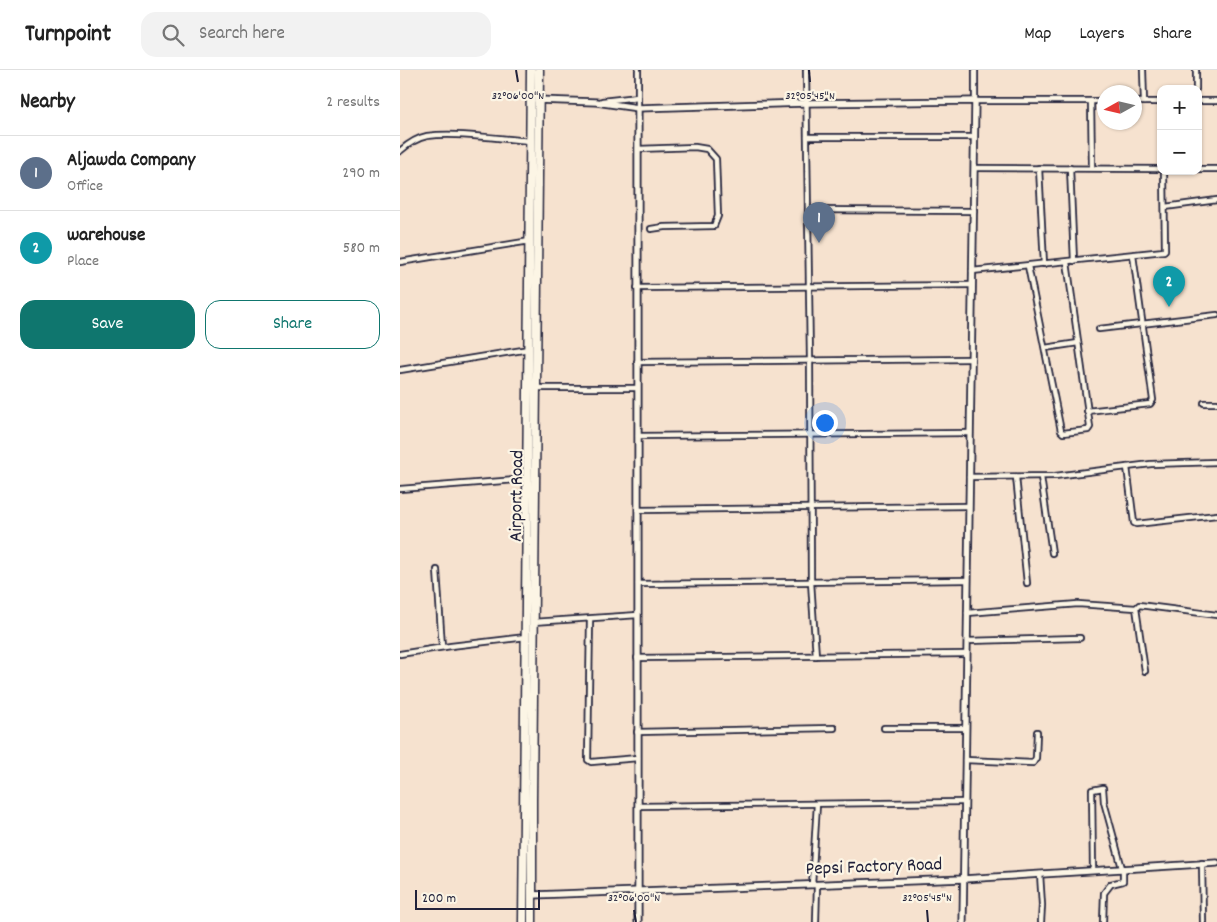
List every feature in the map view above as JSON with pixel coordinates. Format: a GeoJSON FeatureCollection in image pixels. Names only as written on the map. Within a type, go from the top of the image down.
{"type":"FeatureCollection","features":[{"type":"Feature","properties":{"kind":"highway","name":"Airport Road"},"geometry":{"type":"LineString","coordinates":[[531,70],[535,100],[536,388],[528,479],[526,637],[532,809],[532,922]]}},
{"type":"Feature","properties":{"kind":"highway","name":"Airport Road"},"geometry":{"type":"LineString","coordinates":[[523,922],[533,622],[532,436],[529,349],[530,141],[539,70]]}},
{"type":"Feature","properties":{"kind":"street"},"geometry":{"type":"LineString","coordinates":[[638,70],[638,922]]}},
{"type":"Feature","properties":{"kind":"street"},"geometry":{"type":"LineString","coordinates":[[806,70],[811,582],[816,656]]}},
{"type":"Feature","properties":{"kind":"street"},"geometry":{"type":"LineString","coordinates":[[962,922],[976,70]]}},
{"type":"Feature","properties":{"kind":"street"},"geometry":{"type":"LineString","coordinates":[[1143,70],[1144,102],[1157,102]]}},
{"type":"Feature","properties":{"kind":"street"},"geometry":{"type":"LineString","coordinates":[[1196,70],[1196,85]]}},
{"type":"Feature","properties":{"kind":"street"},"geometry":{"type":"LineString","coordinates":[[596,102],[638,97]]}},
{"type":"Feature","properties":{"kind":"street"},"geometry":{"type":"LineString","coordinates":[[535,100],[596,102],[638,108],[806,103],[1097,101]]}},
{"type":"Feature","properties":{"kind":"street"},"geometry":{"type":"LineString","coordinates":[[1091,101],[1092,168]]}},
{"type":"Feature","properties":{"kind":"street"},"geometry":{"type":"LineString","coordinates":[[1202,101],[1217,101]]}},
{"type":"Feature","properties":{"kind":"street"},"geometry":{"type":"LineString","coordinates":[[400,151],[414,140],[426,136],[530,141]]}},
{"type":"Feature","properties":{"kind":"street"},"geometry":{"type":"LineString","coordinates":[[807,137],[974,137]]}},
{"type":"Feature","properties":{"kind":"street"},"geometry":{"type":"LineString","coordinates":[[638,149],[695,147],[707,149],[716,159],[718,216],[714,226],[651,229]]}},
{"type":"Feature","properties":{"kind":"street"},"geometry":{"type":"LineString","coordinates":[[975,168],[1157,169]]}},
{"type":"Feature","properties":{"kind":"street"},"geometry":{"type":"LineString","coordinates":[[1039,168],[1044,264]]}},
{"type":"Feature","properties":{"kind":"street"},"geometry":{"type":"LineString","coordinates":[[1070,168],[1074,261]]}},
{"type":"Feature","properties":{"kind":"street"},"geometry":{"type":"LineString","coordinates":[[1202,169],[1217,169]]}},
{"type":"Feature","properties":{"kind":"street"},"geometry":{"type":"LineString","coordinates":[[972,271],[1165,251],[1164,175]]}},
{"type":"Feature","properties":{"kind":"street"},"geometry":{"type":"LineString","coordinates":[[1165,207],[1217,200]]}},
{"type":"Feature","properties":{"kind":"street"},"geometry":{"type":"LineString","coordinates":[[808,210],[974,211]]}},
{"type":"Feature","properties":{"kind":"street"},"geometry":{"type":"LineString","coordinates":[[400,262],[530,241]]}},
{"type":"Feature","properties":{"kind":"street"},"geometry":{"type":"LineString","coordinates":[[1087,412],[1152,403],[1154,397],[1133,255]]}},
{"type":"Feature","properties":{"kind":"street"},"geometry":{"type":"LineString","coordinates":[[1028,266],[1061,432],[1063,433],[1090,429],[1067,262]]}},
{"type":"Feature","properties":{"kind":"street"},"geometry":{"type":"LineString","coordinates":[[638,288],[972,284]]}},
{"type":"Feature","properties":{"kind":"street"},"geometry":{"type":"LineString","coordinates":[[1099,329],[1217,315]]}},
{"type":"Feature","properties":{"kind":"street"},"geometry":{"type":"LineString","coordinates":[[1045,348],[1078,343]]}},
{"type":"Feature","properties":{"kind":"street"},"geometry":{"type":"LineString","coordinates":[[400,370],[529,349]]}},
{"type":"Feature","properties":{"kind":"street"},"geometry":{"type":"LineString","coordinates":[[637,362],[971,359]]}},
{"type":"Feature","properties":{"kind":"street"},"geometry":{"type":"LineString","coordinates":[[536,388],[637,388]]}},
{"type":"Feature","properties":{"kind":"street"},"geometry":{"type":"LineString","coordinates":[[1204,403],[1217,403]]}},
{"type":"Feature","properties":{"kind":"street"},"geometry":{"type":"LineString","coordinates":[[638,436],[970,433]]}},
{"type":"Feature","properties":{"kind":"street"},"geometry":{"type":"LineString","coordinates":[[969,477],[1041,477],[1161,464],[1217,462]]}},
{"type":"Feature","properties":{"kind":"street"},"geometry":{"type":"LineString","coordinates":[[1127,467],[1134,523],[1217,515]]}},
{"type":"Feature","properties":{"kind":"street"},"geometry":{"type":"LineString","coordinates":[[1016,477],[1027,583]]}},
{"type":"Feature","properties":{"kind":"street"},"geometry":{"type":"LineString","coordinates":[[1041,477],[1052,553]]}},
{"type":"Feature","properties":{"kind":"street"},"geometry":{"type":"LineString","coordinates":[[400,489],[528,479]]}},
{"type":"Feature","properties":{"kind":"street"},"geometry":{"type":"LineString","coordinates":[[638,510],[968,506]]}},
{"type":"Feature","properties":{"kind":"street"},"geometry":{"type":"LineString","coordinates":[[437,570],[442,647]]}},
{"type":"Feature","properties":{"kind":"street"},"geometry":{"type":"LineString","coordinates":[[638,584],[968,580]]}},
{"type":"Feature","properties":{"kind":"street"},"geometry":{"type":"LineString","coordinates":[[967,613],[1071,604],[1136,608],[1140,604],[1217,615]]}},
{"type":"Feature","properties":{"kind":"street"},"geometry":{"type":"LineString","coordinates":[[1136,608],[1146,671]]}},
{"type":"Feature","properties":{"kind":"street"},"geometry":{"type":"LineString","coordinates":[[533,622],[638,616]]}},
{"type":"Feature","properties":{"kind":"street"},"geometry":{"type":"LineString","coordinates":[[590,619],[588,760],[591,762],[638,758]]}},
{"type":"Feature","properties":{"kind":"street"},"geometry":{"type":"LineString","coordinates":[[400,654],[526,637]]}},
{"type":"Feature","properties":{"kind":"street"},"geometry":{"type":"LineString","coordinates":[[966,641],[1080,638]]}},
{"type":"Feature","properties":{"kind":"street"},"geometry":{"type":"LineString","coordinates":[[637,658],[966,654]]}},
{"type":"Feature","properties":{"kind":"street"},"geometry":{"type":"LineString","coordinates":[[637,732],[834,728]]}},
{"type":"Feature","properties":{"kind":"street"},"geometry":{"type":"LineString","coordinates":[[884,728],[965,728]]}},
{"type":"Feature","properties":{"kind":"street"},"geometry":{"type":"LineString","coordinates":[[965,760],[1033,763],[1036,758],[1037,732]]}},
{"type":"Feature","properties":{"kind":"street"},"geometry":{"type":"LineString","coordinates":[[1093,870],[1092,790],[1103,788],[1104,802],[1122,868],[1122,881],[1111,884],[1104,893],[1103,922]]}},
{"type":"Feature","properties":{"kind":"street"},"geometry":{"type":"LineString","coordinates":[[638,806],[964,802]]}},
{"type":"Feature","properties":{"kind":"street"},"geometry":{"type":"LineString","coordinates":[[816,922],[814,885],[817,804]]}},
{"type":"Feature","properties":{"kind":"street","name":"Pepsi Factory Road"},"geometry":{"type":"LineString","coordinates":[[533,895],[963,879],[1217,862]]}},
{"type":"Feature","properties":{"kind":"street"},"geometry":{"type":"LineString","coordinates":[[1202,863],[1203,922]]}},
{"type":"Feature","properties":{"kind":"street"},"geometry":{"type":"LineString","coordinates":[[1040,874],[1041,922]]}},
{"type":"Feature","properties":{"kind":"place","name":"Aljawda Company"},"geometry":{"type":"Point","coordinates":[819,243]}},
{"type":"Feature","properties":{"kind":"place","name":"warehouse"},"geometry":{"type":"Point","coordinates":[1169,307]}}]}
